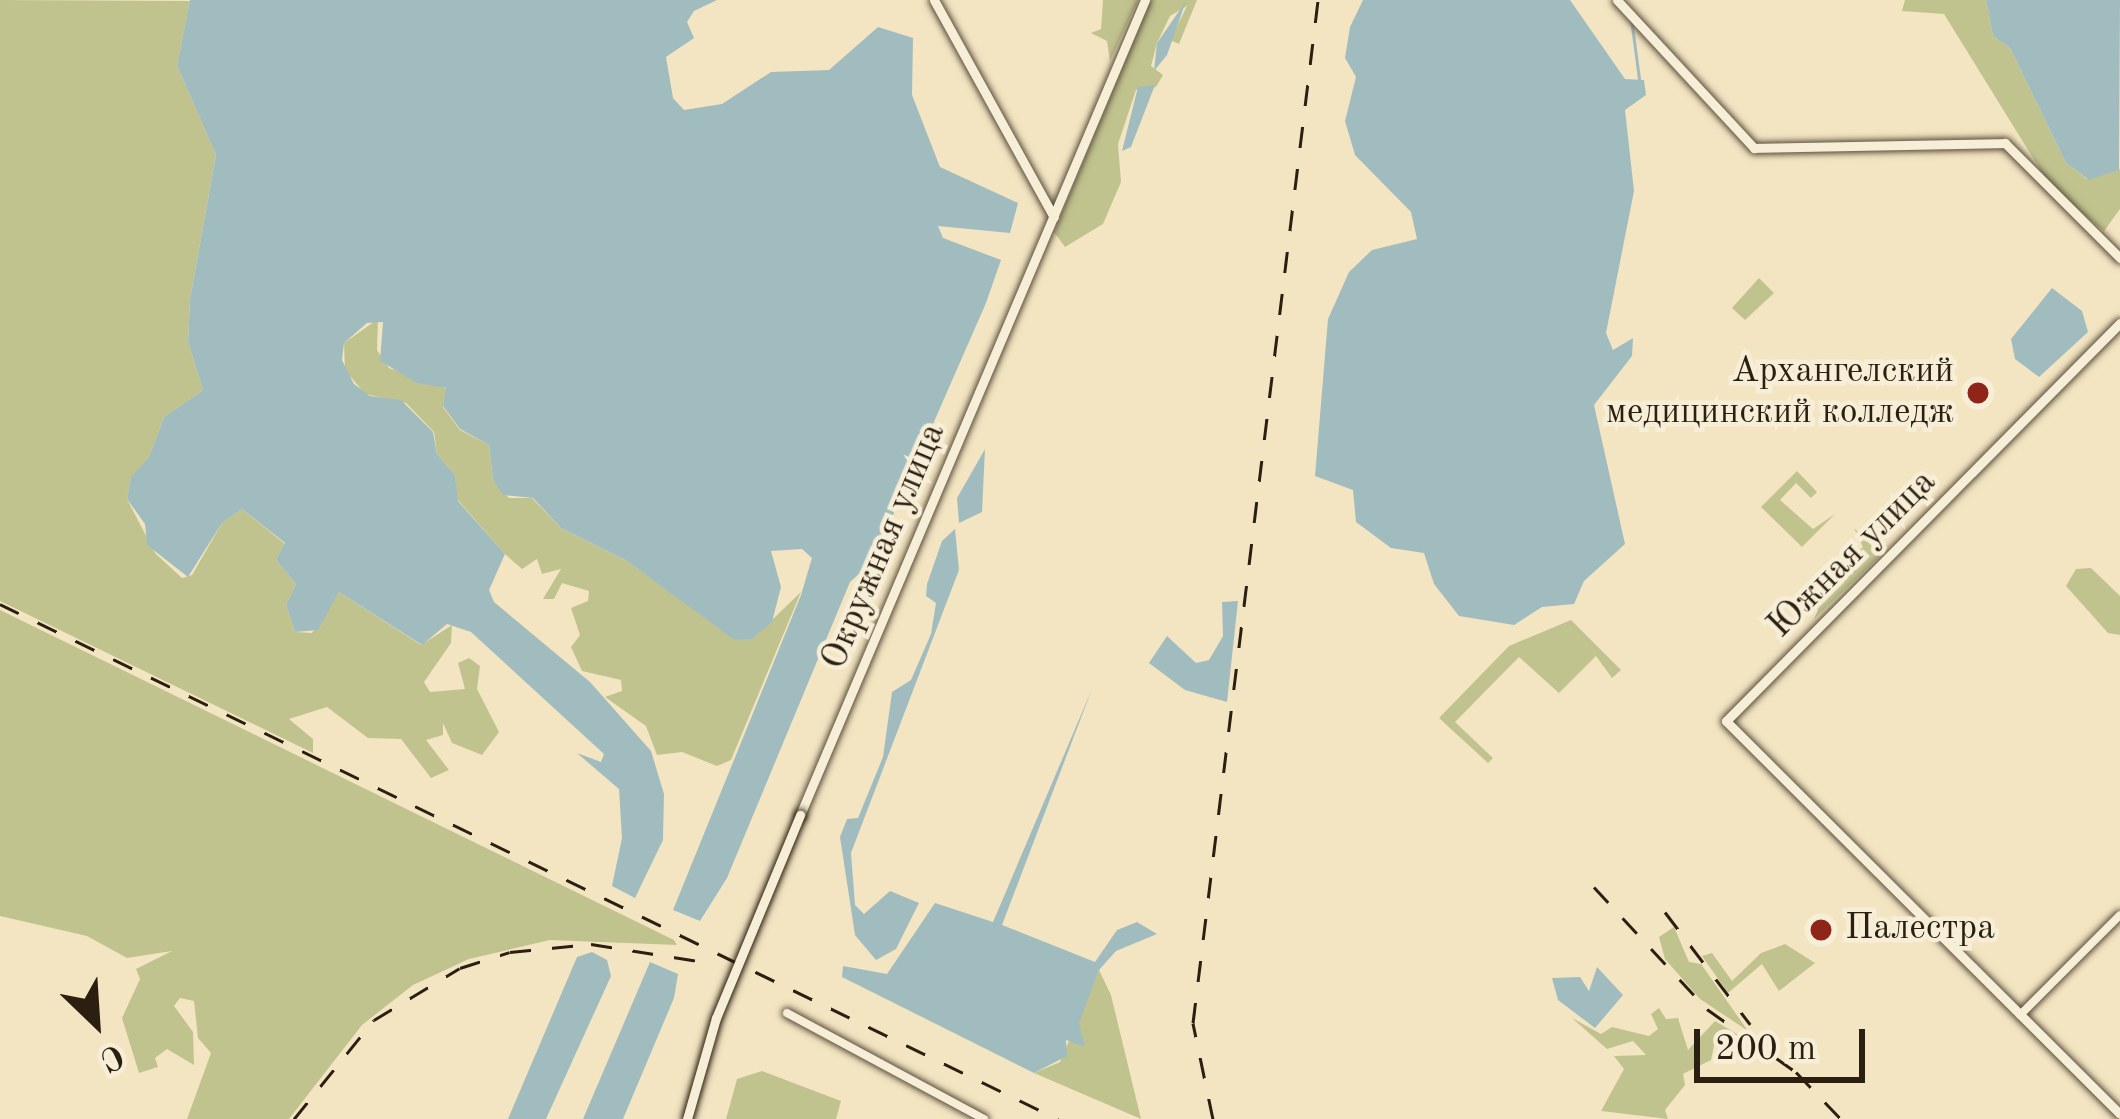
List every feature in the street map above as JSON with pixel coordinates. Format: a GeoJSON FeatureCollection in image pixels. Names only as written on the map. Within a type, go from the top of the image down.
{"type":"FeatureCollection","features":[{"type":"Feature","properties":{"kind":"main road"},"geometry":{"type":"LineString","coordinates":[[934,0],[1054,217]]}},
{"type":"Feature","properties":{"kind":"main road","name":"Окружная улица"},"geometry":{"type":"LineString","coordinates":[[687,1119],[716,1018],[1145,0]]}},
{"type":"Feature","properties":{"kind":"main road"},"geometry":{"type":"LineString","coordinates":[[1617,0],[1754,148],[2006,143],[2120,258]]}},
{"type":"Feature","properties":{"kind":"main road","name":"Южная улица"},"geometry":{"type":"LineString","coordinates":[[2020,1015],[1726,722],[2120,323]]}},
{"type":"Feature","properties":{"kind":"main road"},"geometry":{"type":"LineString","coordinates":[[2020,1015],[2120,1114]]}},
{"type":"Feature","properties":{"kind":"street"},"geometry":{"type":"LineString","coordinates":[[2020,1015],[2120,916]]}},
{"type":"Feature","properties":{"kind":"street"},"geometry":{"type":"LineString","coordinates":[[787,1012],[984,1119]]}},
{"type":"Feature","properties":{"kind":"green space"},"geometry":{"type":"Polygon","coordinates":[[[0,0],[190,1],[177,66],[216,155],[190,299],[188,342],[203,390],[164,417],[149,457],[131,478],[127,499],[155,553],[182,578],[192,575],[222,523],[242,509],[285,544],[276,560],[296,584],[286,605],[295,632],[312,633],[339,592],[421,645],[452,625],[451,643],[424,682],[430,692],[465,689],[458,663],[469,658],[480,666],[477,689],[499,732],[482,755],[452,743],[443,723],[443,735],[426,740],[449,770],[431,778],[401,739],[368,738],[327,707],[289,719],[313,739],[313,753],[0,601],[0,0]]]}},
{"type":"Feature","properties":{"kind":"green space"},"geometry":{"type":"Polygon","coordinates":[[[1103,0],[1138,0],[1110,61],[1107,41],[1091,33],[1101,29],[1103,0]]]}},
{"type":"Feature","properties":{"kind":"green space"},"geometry":{"type":"Polygon","coordinates":[[[1151,0],[1197,0],[1179,44],[1170,40],[1187,6],[1170,16],[1157,43],[1151,66],[1163,75],[1156,87],[1136,90],[1118,144],[1121,182],[1103,224],[1065,247],[1054,232],[1151,0]]]}},
{"type":"Feature","properties":{"kind":"green space"},"geometry":{"type":"Polygon","coordinates":[[[1905,0],[1986,0],[1993,36],[2010,48],[2066,163],[2087,179],[2120,169],[2120,209],[2104,231],[2051,187],[1944,14],[1902,11],[1905,0]]]}},
{"type":"Feature","properties":{"kind":"green space"},"geometry":{"type":"Polygon","coordinates":[[[1759,278],[1774,293],[1745,320],[1732,308],[1759,278]]]}},
{"type":"Feature","properties":{"kind":"green space"},"geometry":{"type":"Polygon","coordinates":[[[378,319],[377,350],[389,368],[447,389],[443,407],[460,430],[489,445],[493,480],[509,498],[532,498],[561,528],[627,561],[733,638],[751,640],[801,592],[731,760],[717,766],[682,752],[657,755],[646,726],[605,697],[622,691],[621,680],[582,671],[571,647],[580,635],[571,608],[588,601],[589,591],[562,583],[554,599],[543,599],[561,569],[542,574],[537,559],[522,569],[505,554],[457,499],[455,475],[437,454],[434,432],[406,403],[365,394],[345,370],[344,343],[378,319]]]}},
{"type":"Feature","properties":{"kind":"green space"},"geometry":{"type":"Polygon","coordinates":[[[1797,471],[1817,492],[1811,498],[1796,483],[1780,500],[1813,529],[1835,514],[1802,547],[1761,507],[1797,471]]]}},
{"type":"Feature","properties":{"kind":"green space"},"geometry":{"type":"Polygon","coordinates":[[[1854,528],[1881,555],[1814,619],[1818,610],[1807,598],[1863,547],[1854,528]]]}},
{"type":"Feature","properties":{"kind":"green space"},"geometry":{"type":"Polygon","coordinates":[[[2091,568],[2120,596],[2120,635],[2108,633],[2066,586],[2076,569],[2091,568]]]}},
{"type":"Feature","properties":{"kind":"green space"},"geometry":{"type":"Polygon","coordinates":[[[0,610],[677,945],[550,940],[469,959],[413,985],[362,1025],[289,1119],[187,1119],[211,1053],[198,1038],[194,1001],[180,998],[174,1006],[193,1032],[194,1065],[167,1049],[155,1058],[158,1067],[139,1073],[122,1018],[140,979],[136,969],[172,951],[127,958],[87,936],[0,916],[0,610]]]}},
{"type":"Feature","properties":{"kind":"green space"},"geometry":{"type":"Polygon","coordinates":[[[1571,620],[1621,670],[1612,678],[1596,656],[1559,693],[1519,657],[1455,722],[1493,758],[1488,763],[1439,718],[1509,646],[1571,620]]]}},
{"type":"Feature","properties":{"kind":"green space"},"geometry":{"type":"Polygon","coordinates":[[[1674,927],[1689,962],[1701,964],[1748,1031],[1700,999],[1665,959],[1659,937],[1674,927]]]}},
{"type":"Feature","properties":{"kind":"green space"},"geometry":{"type":"Polygon","coordinates":[[[1785,944],[1815,963],[1779,991],[1762,964],[1728,993],[1702,956],[1712,953],[1732,981],[1761,953],[1785,944]]]}},
{"type":"Feature","properties":{"kind":"green space"},"geometry":{"type":"Polygon","coordinates":[[[1099,970],[1111,995],[1141,1119],[1034,1073],[1060,1062],[1099,970]]]}},
{"type":"Feature","properties":{"kind":"green space"},"geometry":{"type":"Polygon","coordinates":[[[1659,1008],[1666,1019],[1678,1018],[1688,1050],[1715,1021],[1742,1037],[1727,1046],[1715,1041],[1711,1060],[1683,1074],[1685,1085],[1665,1110],[1668,1119],[1601,1111],[1624,1069],[1614,1056],[1646,1055],[1633,1041],[1607,1049],[1572,1018],[1601,1034],[1612,1027],[1649,1036],[1658,1029],[1651,1014],[1659,1008]]]}},
{"type":"Feature","properties":{"kind":"green space"},"geometry":{"type":"Polygon","coordinates":[[[762,1071],[841,1101],[836,1119],[726,1119],[737,1079],[762,1071]]]}},
{"type":"Feature","properties":{"kind":"water"},"geometry":{"type":"Polygon","coordinates":[[[190,0],[717,0],[694,11],[687,22],[694,38],[666,57],[673,98],[684,110],[722,104],[771,72],[829,70],[878,27],[913,38],[912,95],[940,167],[1018,203],[1010,233],[938,226],[943,238],[1001,260],[873,561],[850,582],[727,878],[700,921],[673,910],[801,595],[812,558],[802,549],[771,551],[781,587],[772,622],[751,640],[733,639],[627,561],[561,528],[533,498],[503,495],[493,480],[489,445],[460,429],[443,406],[446,388],[417,383],[380,361],[383,322],[367,323],[344,343],[342,360],[354,384],[370,396],[401,400],[433,432],[437,454],[455,475],[458,501],[505,554],[489,590],[494,602],[590,682],[651,751],[664,794],[663,840],[635,898],[612,886],[622,838],[619,789],[577,753],[601,762],[604,754],[471,632],[447,624],[422,645],[339,592],[318,630],[295,632],[286,605],[296,584],[276,560],[285,543],[242,509],[222,523],[188,577],[147,545],[145,524],[127,499],[131,477],[149,457],[164,417],[203,390],[188,342],[190,299],[216,155],[177,66],[190,0]]]}},
{"type":"Feature","properties":{"kind":"water"},"geometry":{"type":"Polygon","coordinates":[[[1363,0],[1570,0],[1625,79],[1644,80],[1646,95],[1625,110],[1634,191],[1606,333],[1613,350],[1633,338],[1632,356],[1594,405],[1625,544],[1584,581],[1574,604],[1542,607],[1514,625],[1459,616],[1434,584],[1424,553],[1391,548],[1356,522],[1353,490],[1315,476],[1328,319],[1349,272],[1372,250],[1417,239],[1411,212],[1355,155],[1345,121],[1356,77],[1345,58],[1350,27],[1363,0]]]}},
{"type":"Feature","properties":{"kind":"water"},"geometry":{"type":"Polygon","coordinates":[[[1986,0],[2120,0],[2119,170],[2089,180],[2066,163],[2010,48],[1993,36],[1986,0]]]}},
{"type":"Feature","properties":{"kind":"water"},"geometry":{"type":"Polygon","coordinates":[[[1186,1],[1167,55],[1154,71],[1157,43],[1186,1]]]}},
{"type":"Feature","properties":{"kind":"water"},"geometry":{"type":"Polygon","coordinates":[[[1155,85],[1131,147],[1122,151],[1138,87],[1155,85]]]}},
{"type":"Feature","properties":{"kind":"water"},"geometry":{"type":"Polygon","coordinates":[[[2052,288],[2082,311],[2088,332],[2039,377],[2015,359],[2011,339],[2052,288]]]}},
{"type":"Feature","properties":{"kind":"water"},"geometry":{"type":"Polygon","coordinates":[[[985,449],[982,512],[959,523],[957,498],[985,449]]]}},
{"type":"Feature","properties":{"kind":"water"},"geometry":{"type":"Polygon","coordinates":[[[955,529],[959,570],[851,853],[855,905],[864,914],[890,891],[919,903],[896,949],[876,960],[855,935],[840,837],[847,819],[858,818],[883,757],[892,692],[911,680],[931,634],[936,603],[926,596],[927,584],[942,541],[955,529]]]}},
{"type":"Feature","properties":{"kind":"water"},"geometry":{"type":"Polygon","coordinates":[[[1238,601],[1227,702],[1185,690],[1149,663],[1167,636],[1196,663],[1209,660],[1223,636],[1222,602],[1238,601]]]}},
{"type":"Feature","properties":{"kind":"water"},"geometry":{"type":"Polygon","coordinates":[[[1092,689],[1002,925],[1095,962],[1117,930],[1137,922],[1157,934],[1116,951],[1099,970],[1079,1023],[1085,1047],[1066,1040],[1067,1056],[1034,1073],[842,977],[843,966],[887,974],[935,903],[993,922],[1092,689]]]}},
{"type":"Feature","properties":{"kind":"water"},"geometry":{"type":"Polygon","coordinates":[[[592,952],[607,960],[611,976],[546,1119],[508,1119],[577,957],[592,952]]]}},
{"type":"Feature","properties":{"kind":"water"},"geometry":{"type":"Polygon","coordinates":[[[650,962],[678,974],[674,998],[623,1119],[583,1119],[650,962]]]}},
{"type":"Feature","properties":{"kind":"water"},"geometry":{"type":"Polygon","coordinates":[[[1597,967],[1623,995],[1595,1028],[1558,1000],[1552,978],[1580,977],[1589,991],[1597,967]]]}},
{"type":"Feature","properties":{"kind":"waterway"},"geometry":{"type":"LineString","coordinates":[[1631,18],[1639,79]]}},
{"type":"Feature","properties":{"kind":"railway"},"geometry":{"type":"LineString","coordinates":[[1213,1119],[1193,1023],[1318,0]]}},
{"type":"Feature","properties":{"kind":"railway"},"geometry":{"type":"LineString","coordinates":[[0,604],[1058,1119]]}},
{"type":"Feature","properties":{"kind":"railway"},"geometry":{"type":"LineString","coordinates":[[1594,887],[1707,1009],[1796,1072],[1841,1119]]}},
{"type":"Feature","properties":{"kind":"railway"},"geometry":{"type":"LineString","coordinates":[[1665,912],[1750,1024]]}},
{"type":"Feature","properties":{"kind":"railway"},"geometry":{"type":"LineString","coordinates":[[294,1119],[374,1020],[460,968],[510,952],[591,944],[705,962]]}},
{"type":"Feature","properties":{"kind":"place","name":"Архангелский медицинский колледж"},"geometry":{"type":"Point","coordinates":[1978,393]}},
{"type":"Feature","properties":{"kind":"place","name":"Палестра"},"geometry":{"type":"Point","coordinates":[1821,930]}}]}
